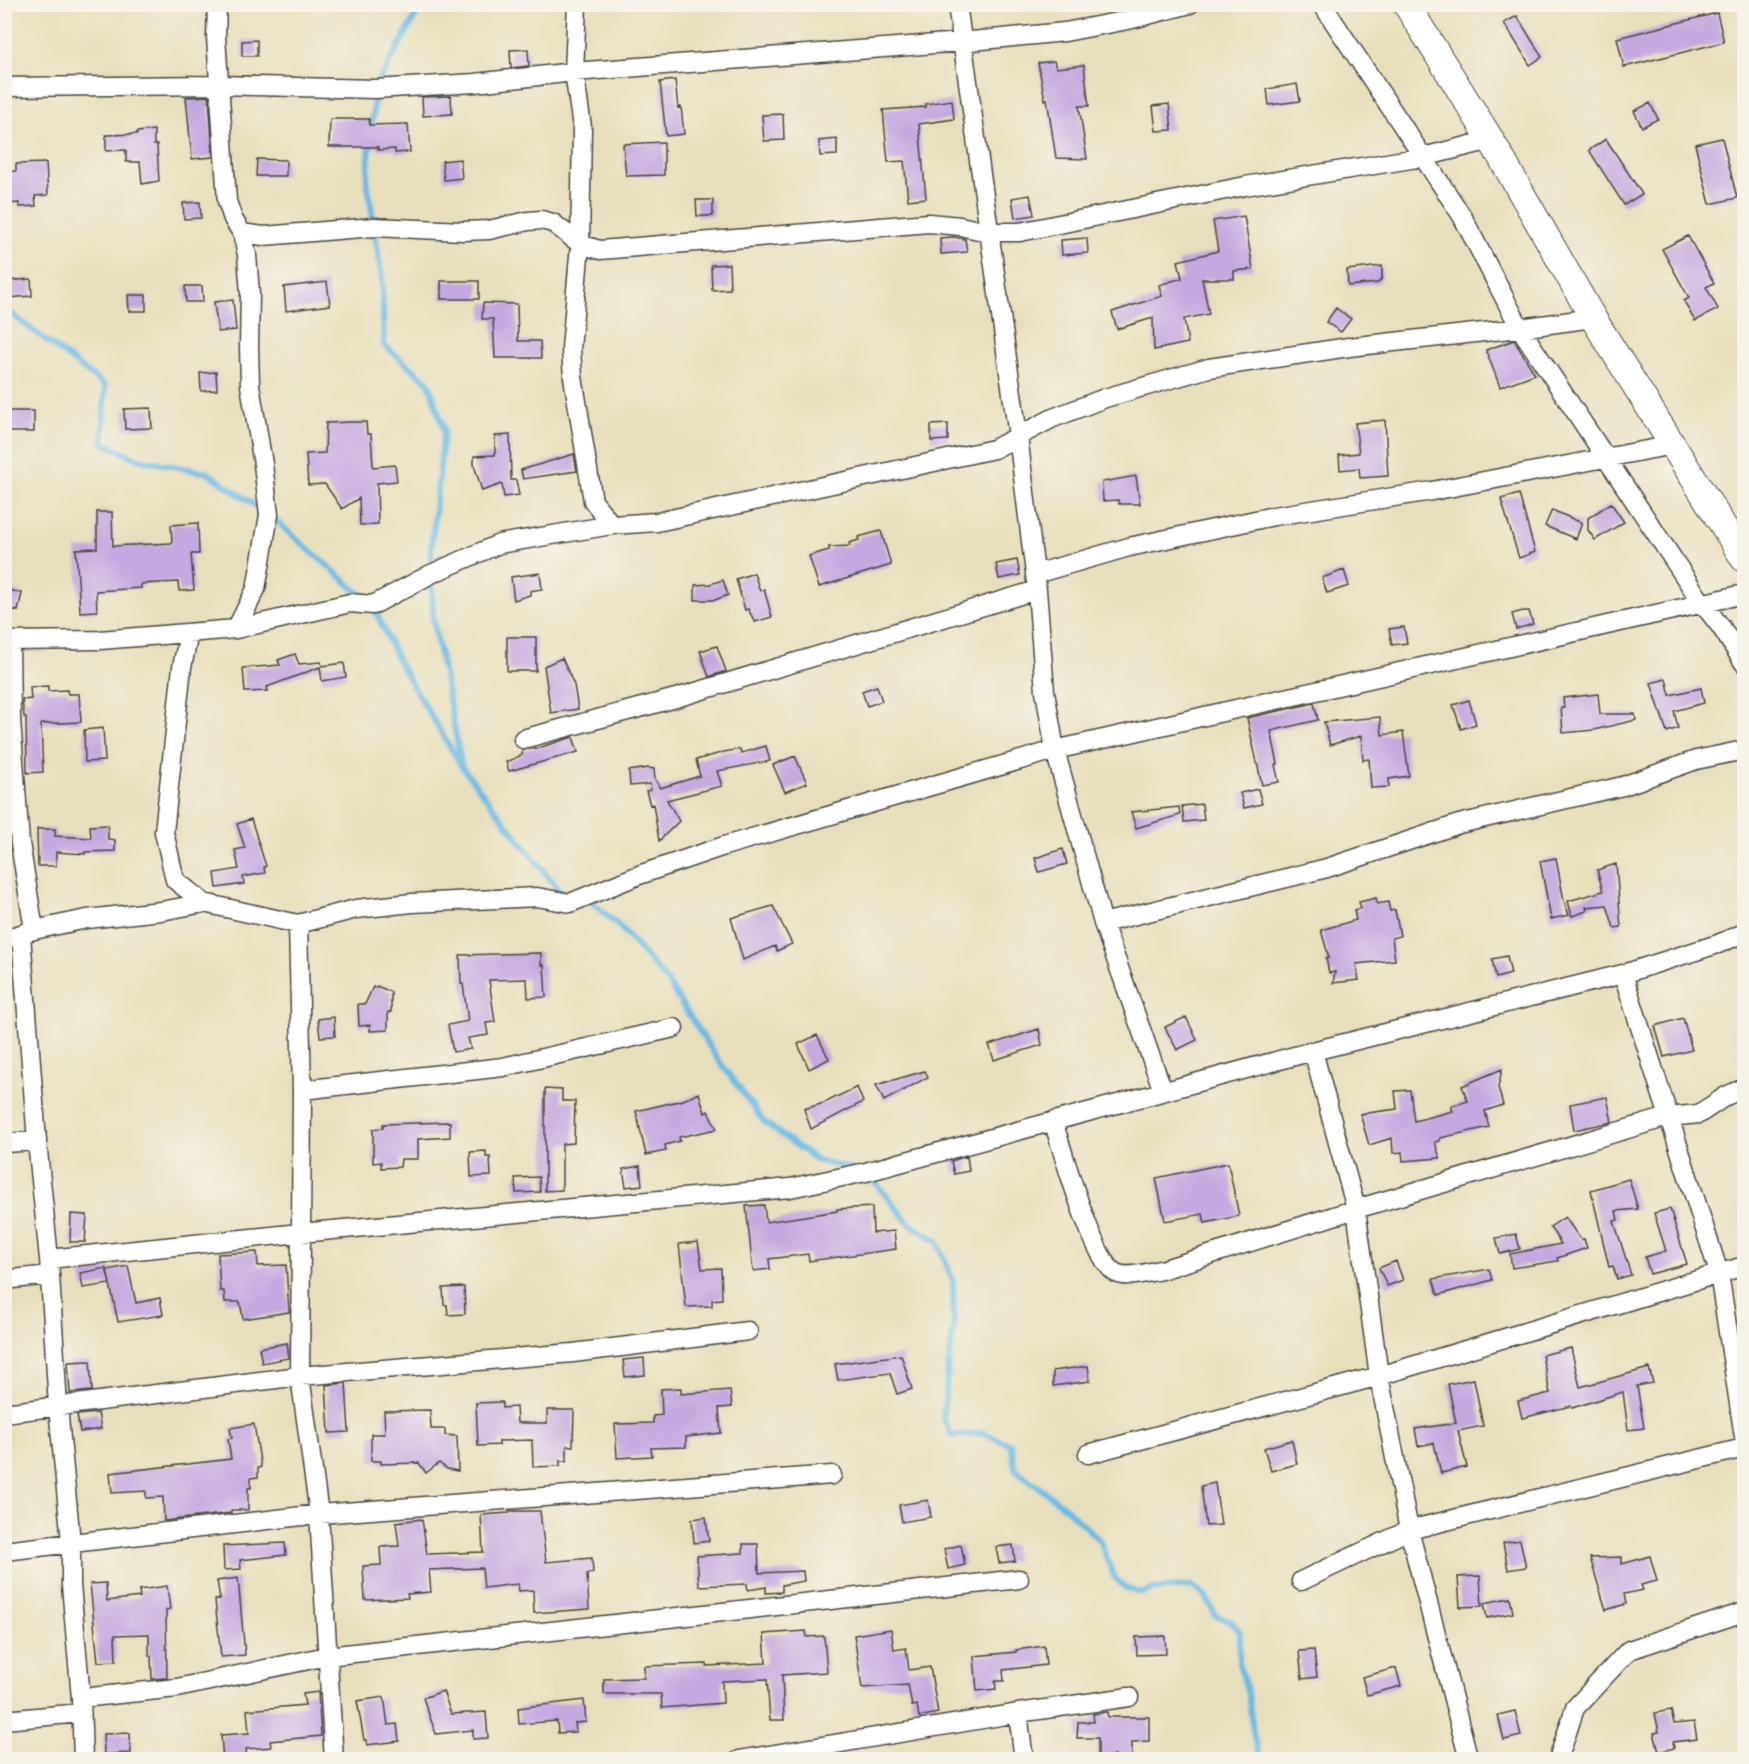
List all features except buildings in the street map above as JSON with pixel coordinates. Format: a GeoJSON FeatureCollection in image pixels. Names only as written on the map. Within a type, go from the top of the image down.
{"type":"FeatureCollection","features":[{"type":"Feature","properties":{"kind":"main road"},"geometry":{"type":"LineString","coordinates":[[1406,4],[1491,140],[1593,318],[1744,559]]}},
{"type":"Feature","properties":{"kind":"street"},"geometry":{"type":"LineString","coordinates":[[217,4],[216,37],[227,201],[233,219],[242,233],[247,255],[250,294],[250,385],[269,515],[256,589],[236,629]]}},
{"type":"Feature","properties":{"kind":"street"},"geometry":{"type":"LineString","coordinates":[[577,4],[574,72],[582,127],[580,244],[571,349],[573,378],[593,501],[612,525]]}},
{"type":"Feature","properties":{"kind":"street"},"geometry":{"type":"LineString","coordinates":[[957,4],[1018,436],[1036,582],[1044,691],[1055,750],[1103,923],[1163,1091]]}},
{"type":"Feature","properties":{"kind":"street"},"geometry":{"type":"LineString","coordinates":[[960,35],[964,4]]}},
{"type":"Feature","properties":{"kind":"street"},"geometry":{"type":"LineString","coordinates":[[4,87],[219,85],[375,88],[475,83],[960,35],[1065,32],[1128,20],[1190,4]]}},
{"type":"Feature","properties":{"kind":"street"},"geometry":{"type":"LineString","coordinates":[[1322,4],[1462,216],[1520,328],[1744,663]]}},
{"type":"Feature","properties":{"kind":"street"},"geometry":{"type":"LineString","coordinates":[[242,233],[263,236],[374,227],[489,230],[541,220],[553,223],[580,244],[600,250],[929,224],[960,226],[988,232],[1020,232],[1234,188],[1423,156],[1491,140]]}},
{"type":"Feature","properties":{"kind":"street"},"geometry":{"type":"LineString","coordinates":[[83,1760],[71,1586],[71,1542],[58,1407],[50,1267],[20,935],[20,843],[7,641],[100,640],[236,629],[350,603],[373,605],[431,574],[499,544],[612,525],[657,522],[951,459],[994,448],[1053,418],[1105,398],[1209,368],[1349,347],[1593,318]]}},
{"type":"Feature","properties":{"kind":"street"},"geometry":{"type":"LineString","coordinates":[[523,740],[676,698],[1036,582],[1129,547],[1274,516],[1432,491],[1673,445]]}},
{"type":"Feature","properties":{"kind":"street"},"geometry":{"type":"LineString","coordinates":[[20,935],[87,919],[161,911],[204,903],[298,924],[356,909],[412,903],[537,897],[570,903],[639,875],[724,846],[1055,750],[1744,594]]}},
{"type":"Feature","properties":{"kind":"street"},"geometry":{"type":"LineString","coordinates":[[189,633],[182,667],[164,832],[175,880],[204,903]]}},
{"type":"Feature","properties":{"kind":"street"},"geometry":{"type":"LineString","coordinates":[[1103,923],[1327,868],[1459,824],[1623,786],[1696,760],[1744,750]]}},
{"type":"Feature","properties":{"kind":"street"},"geometry":{"type":"LineString","coordinates":[[298,924],[302,1090],[300,1376],[319,1514],[334,1760]]}},
{"type":"Feature","properties":{"kind":"street"},"geometry":{"type":"LineString","coordinates":[[4,1280],[50,1267],[300,1233],[790,1188],[866,1172],[1312,1051],[1623,974],[1718,944],[1744,933]]}},
{"type":"Feature","properties":{"kind":"street"},"geometry":{"type":"LineString","coordinates":[[1623,974],[1719,1273],[1744,1437]]}},
{"type":"Feature","properties":{"kind":"street"},"geometry":{"type":"LineString","coordinates":[[302,1090],[503,1067],[674,1028]]}},
{"type":"Feature","properties":{"kind":"street"},"geometry":{"type":"LineString","coordinates":[[1312,1051],[1356,1209],[1379,1376],[1409,1530],[1469,1760]]}},
{"type":"Feature","properties":{"kind":"street"},"geometry":{"type":"LineString","coordinates":[[1053,1121],[1073,1185],[1102,1258],[1115,1273],[1128,1275],[1161,1270],[1356,1209],[1668,1117],[1699,1114],[1726,1096],[1744,1088]]}},
{"type":"Feature","properties":{"kind":"street"},"geometry":{"type":"LineString","coordinates":[[4,1143],[37,1141]]}},
{"type":"Feature","properties":{"kind":"street"},"geometry":{"type":"LineString","coordinates":[[1088,1454],[1379,1376],[1744,1266]]}},
{"type":"Feature","properties":{"kind":"street"},"geometry":{"type":"LineString","coordinates":[[4,1413],[300,1376],[573,1353],[748,1331]]}},
{"type":"Feature","properties":{"kind":"street"},"geometry":{"type":"LineString","coordinates":[[1301,1581],[1409,1530],[1744,1448]]}},
{"type":"Feature","properties":{"kind":"street"},"geometry":{"type":"LineString","coordinates":[[4,1551],[319,1514],[832,1475]]}},
{"type":"Feature","properties":{"kind":"street"},"geometry":{"type":"LineString","coordinates":[[4,1720],[177,1688],[327,1656],[1020,1579]]}},
{"type":"Feature","properties":{"kind":"street"},"geometry":{"type":"LineString","coordinates":[[1558,1760],[1575,1708],[1629,1650],[1744,1612]]}},
{"type":"Feature","properties":{"kind":"street"},"geometry":{"type":"LineString","coordinates":[[739,1760],[1018,1713],[1129,1697]]}},
{"type":"Feature","properties":{"kind":"street"},"geometry":{"type":"LineString","coordinates":[[1018,1713],[1024,1760]]}},
{"type":"Feature","properties":{"kind":"waterway"},"geometry":{"type":"LineString","coordinates":[[422,4],[375,89],[367,180],[382,279],[384,345],[429,383],[444,430],[431,549],[433,619],[461,762]]}},
{"type":"Feature","properties":{"kind":"waterway"},"geometry":{"type":"LineString","coordinates":[[4,308],[105,386],[103,443],[138,459],[208,473],[269,515],[366,599]]}},
{"type":"Feature","properties":{"kind":"waterway"},"geometry":{"type":"LineString","coordinates":[[374,608],[398,661],[462,767],[566,899]]}},
{"type":"Feature","properties":{"kind":"waterway"},"geometry":{"type":"LineString","coordinates":[[589,899],[623,930],[666,980],[717,1058],[764,1122],[816,1160],[851,1169]]}},
{"type":"Feature","properties":{"kind":"waterway"},"geometry":{"type":"LineString","coordinates":[[869,1175],[909,1223],[937,1241],[953,1281],[954,1326],[943,1418],[952,1436],[984,1433],[1011,1445],[1015,1469],[1066,1508],[1100,1541],[1114,1577],[1127,1589],[1142,1593],[1154,1589],[1192,1586],[1206,1597],[1216,1616],[1231,1621],[1240,1632],[1239,1663],[1248,1694],[1254,1738],[1261,1760]]}}]}
